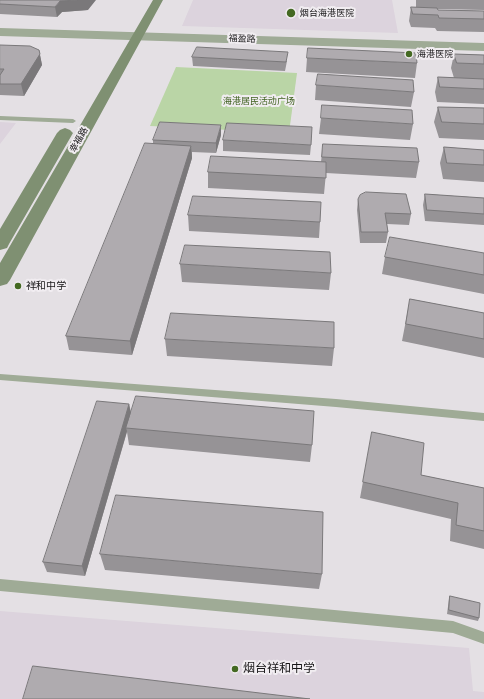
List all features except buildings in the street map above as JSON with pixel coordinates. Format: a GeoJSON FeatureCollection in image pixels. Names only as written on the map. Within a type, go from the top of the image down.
{"type":"FeatureCollection","features":[{"type":"Feature","properties":{"kind":"main road"},"geometry":{"type":"LineString","coordinates":[[138,12],[146,0]]}},
{"type":"Feature","properties":{"kind":"main road","name":"幸福路"},"geometry":{"type":"LineString","coordinates":[[0,244],[82,104],[130,31],[158,0]]}},
{"type":"Feature","properties":{"kind":"main road","name":"幸福路"},"geometry":{"type":"LineString","coordinates":[[0,280],[130,31]]}},
{"type":"Feature","properties":{"kind":"street","name":"福盈路"},"geometry":{"type":"LineString","coordinates":[[0,32],[130,31],[484,47]]}},
{"type":"Feature","properties":{"kind":"lane"},"geometry":{"type":"LineString","coordinates":[[0,118],[73,121]]}},
{"type":"Feature","properties":{"kind":"lane"},"geometry":{"type":"LineString","coordinates":[[0,377],[336,403],[484,417]]}},
{"type":"Feature","properties":{"kind":"lane"},"geometry":{"type":"LineString","coordinates":[[0,585],[453,627],[484,638]]}},
{"type":"Feature","properties":{"kind":"shaded area","name":"烟台海港医院"},"geometry":{"type":"Polygon","coordinates":[[[193,0],[392,0],[398,33],[182,26],[193,0]]]}},
{"type":"Feature","properties":{"kind":"shaded area"},"geometry":{"type":"Polygon","coordinates":[[[0,122],[16,123],[0,144],[0,122]]]}},
{"type":"Feature","properties":{"kind":"shaded area","name":"烟台祥和中学"},"geometry":{"type":"Polygon","coordinates":[[[0,611],[469,648],[473,691],[484,692],[484,699],[0,699],[0,611]]]}},
{"type":"Feature","properties":{"kind":"green space","name":"海港居民活动广场"},"geometry":{"type":"Polygon","coordinates":[[[176,67],[297,73],[289,133],[150,126],[176,67]]]}},
{"type":"Feature","properties":{"kind":"place","name":"烟台海港医院"},"geometry":{"type":"Point","coordinates":[291,13]}},
{"type":"Feature","properties":{"kind":"place","name":"海港医院"},"geometry":{"type":"Point","coordinates":[409,54]}},
{"type":"Feature","properties":{"kind":"place","name":"祥和中学"},"geometry":{"type":"Point","coordinates":[18,286]}},
{"type":"Feature","properties":{"kind":"place","name":"烟台祥和中学"},"geometry":{"type":"Point","coordinates":[235,669]}}]}
